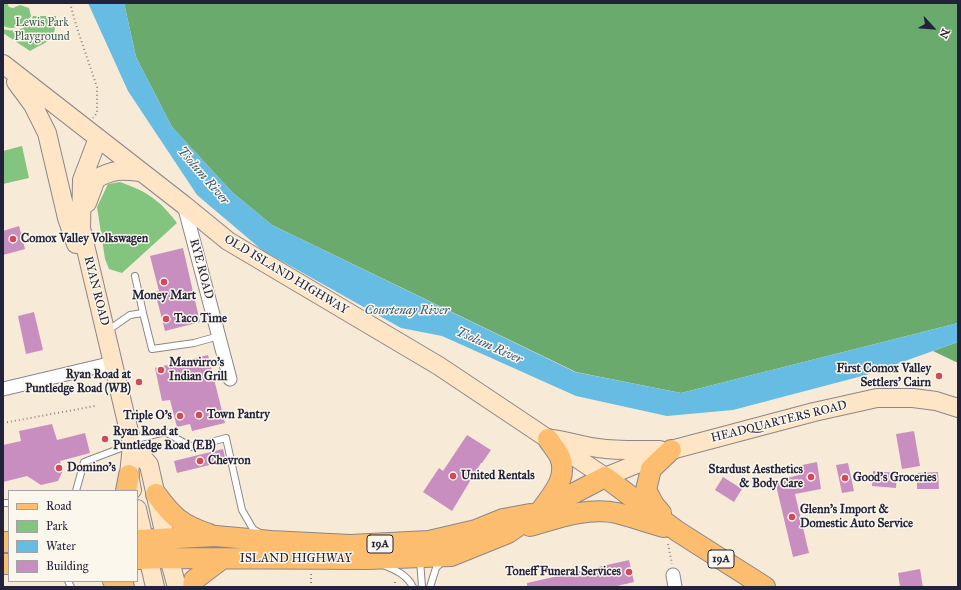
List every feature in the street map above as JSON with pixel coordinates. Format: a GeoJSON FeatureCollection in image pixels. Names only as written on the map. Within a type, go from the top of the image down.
{"type":"FeatureCollection","features":[{"type":"Feature","properties":{"kind":"main road","name":"OLD ISLAND HIGHWAY"},"geometry":{"type":"LineString","coordinates":[[3,65],[184,205],[228,241],[439,366],[605,477]]}},
{"type":"Feature","properties":{"kind":"main road"},"geometry":{"type":"LineString","coordinates":[[3,65],[33,105],[47,133],[67,218],[106,332]]}},
{"type":"Feature","properties":{"kind":"main road","name":"RYAN ROAD"},"geometry":{"type":"LineString","coordinates":[[91,133],[82,180],[81,228],[132,442],[129,486]]}},
{"type":"Feature","properties":{"kind":"main road"},"geometry":{"type":"LineString","coordinates":[[81,228],[88,197],[96,179],[108,172],[124,170],[141,172]]}},
{"type":"Feature","properties":{"kind":"main road","name":"HEADQUARTERS ROAD"},"geometry":{"type":"LineString","coordinates":[[605,477],[671,450],[814,412],[877,398],[913,398],[936,401],[958,408]]}},
{"type":"Feature","properties":{"kind":"main road"},"geometry":{"type":"LineString","coordinates":[[548,439],[602,448],[671,450]]}},
{"type":"Feature","properties":{"kind":"main road"},"geometry":{"type":"LineString","coordinates":[[540,512],[560,482],[562,471],[560,457],[548,439]]}},
{"type":"Feature","properties":{"kind":"main road","name":"RYAN ROAD"},"geometry":{"type":"LineString","coordinates":[[132,442],[149,465],[177,587]]}},
{"type":"Feature","properties":{"kind":"main road"},"geometry":{"type":"LineString","coordinates":[[671,450],[651,469],[646,490],[672,535]]}},
{"type":"Feature","properties":{"kind":"main road","name":"ISLAND HIGHWAY"},"geometry":{"type":"LineString","coordinates":[[141,550],[167,548],[216,536],[271,541],[424,549],[451,556],[508,533],[540,512],[605,477]]}},
{"type":"Feature","properties":{"kind":"main road","name":"19A"},"geometry":{"type":"LineString","coordinates":[[605,477],[672,535],[765,587]]}},
{"type":"Feature","properties":{"kind":"main road"},"geometry":{"type":"LineString","coordinates":[[156,494],[179,521],[193,529],[216,536]]}},
{"type":"Feature","properties":{"kind":"main road"},"geometry":{"type":"LineString","coordinates":[[508,533],[568,515],[599,511],[626,516],[672,535]]}},
{"type":"Feature","properties":{"kind":"main road","name":"ISLAND HIGHWAY"},"geometry":{"type":"LineString","coordinates":[[167,548],[222,559],[367,559],[424,549],[503,519],[540,512]]}},
{"type":"Feature","properties":{"kind":"main road"},"geometry":{"type":"LineString","coordinates":[[138,519],[141,550],[155,587]]}},
{"type":"Feature","properties":{"kind":"main road"},"geometry":{"type":"LineString","coordinates":[[193,587],[194,580],[222,559]]}},
{"type":"Feature","properties":{"kind":"main road"},"geometry":{"type":"LineString","coordinates":[[115,582],[124,587]]}},
{"type":"Feature","properties":{"kind":"street","name":"RYE ROAD"},"geometry":{"type":"LineString","coordinates":[[184,205],[230,379]]}},
{"type":"Feature","properties":{"kind":"street"},"geometry":{"type":"LineString","coordinates":[[3,389],[113,363]]}},
{"type":"Feature","properties":{"kind":"lane"},"geometry":{"type":"LineString","coordinates":[[135,276],[152,349],[194,343],[218,336]]}},
{"type":"Feature","properties":{"kind":"lane"},"geometry":{"type":"LineString","coordinates":[[106,332],[130,315],[143,312]]}},
{"type":"Feature","properties":{"kind":"lane"},"geometry":{"type":"LineString","coordinates":[[76,490],[84,462],[132,442],[165,432],[192,447],[226,438],[242,510],[253,529],[271,541]]}},
{"type":"Feature","properties":{"kind":"lane"},"geometry":{"type":"LineString","coordinates":[[422,587],[424,549]]}},
{"type":"Feature","properties":{"kind":"lane"},"geometry":{"type":"LineString","coordinates":[[430,587],[436,568],[440,563],[451,556]]}},
{"type":"Feature","properties":{"kind":"lane"},"geometry":{"type":"LineString","coordinates":[[367,559],[402,574],[409,580],[413,587]]}},
{"type":"Feature","properties":{"kind":"path"},"geometry":{"type":"LineString","coordinates":[[70,3],[76,28],[97,88],[97,113],[91,133]]}},
{"type":"Feature","properties":{"kind":"path"},"geometry":{"type":"LineString","coordinates":[[3,423],[96,406]]}},
{"type":"Feature","properties":{"kind":"path"},"geometry":{"type":"LineString","coordinates":[[672,535],[674,576]]}},
{"type":"Feature","properties":{"kind":"path"},"geometry":{"type":"LineString","coordinates":[[311,571],[311,587]]}},
{"type":"Feature","properties":{"kind":"path"},"geometry":{"type":"LineString","coordinates":[[395,587],[396,578]]}},
{"type":"Feature","properties":{"kind":"green space"},"geometry":{"type":"Polygon","coordinates":[[[3,3],[7,3],[9,7],[13,8],[20,5],[29,8],[31,16],[29,20],[23,25],[15,28],[3,26],[3,3]]]}},
{"type":"Feature","properties":{"kind":"green space"},"geometry":{"type":"Polygon","coordinates":[[[124,3],[958,3],[958,323],[681,393],[576,372],[272,225],[232,192],[172,127],[136,57],[124,3]]]}},
{"type":"Feature","properties":{"kind":"green space","name":"Lewis Park Playground"},"geometry":{"type":"Polygon","coordinates":[[[33,16],[56,16],[53,35],[47,42],[30,51],[3,33],[3,29],[21,29],[28,24],[33,16]]]}},
{"type":"Feature","properties":{"kind":"green space"},"geometry":{"type":"Polygon","coordinates":[[[22,146],[29,178],[3,184],[3,151],[22,146]]]}},
{"type":"Feature","properties":{"kind":"green space"},"geometry":{"type":"Polygon","coordinates":[[[120,182],[152,197],[165,208],[177,223],[122,273],[109,269],[105,259],[97,207],[108,184],[120,182]]]}},
{"type":"Feature","properties":{"kind":"green space"},"geometry":{"type":"Polygon","coordinates":[[[958,342],[958,363],[933,351],[958,342]]]}},
{"type":"Feature","properties":{"kind":"water","name":"Courtenay River"},"geometry":{"type":"Polygon","coordinates":[[[88,3],[124,3],[136,57],[172,127],[232,192],[272,225],[575,372],[681,393],[958,323],[958,342],[866,375],[733,410],[667,416],[576,396],[442,336],[401,328],[262,250],[197,195],[128,91],[88,3]]]}},
{"type":"Feature","properties":{"kind":"building","name":"Comox Valley Volkswagen"},"geometry":{"type":"Polygon","coordinates":[[[19,226],[25,249],[3,255],[3,231],[19,226]]]}},
{"type":"Feature","properties":{"kind":"building"},"geometry":{"type":"Polygon","coordinates":[[[183,248],[200,322],[165,331],[155,292],[159,291],[150,256],[183,248]]]}},
{"type":"Feature","properties":{"kind":"building"},"geometry":{"type":"Polygon","coordinates":[[[34,312],[43,350],[26,354],[18,316],[34,312]]]}},
{"type":"Feature","properties":{"kind":"building"},"geometry":{"type":"Polygon","coordinates":[[[208,355],[225,423],[192,431],[190,424],[177,427],[170,400],[162,401],[155,368],[208,355]]]}},
{"type":"Feature","properties":{"kind":"building"},"geometry":{"type":"Polygon","coordinates":[[[52,424],[57,440],[85,433],[90,453],[60,461],[63,470],[58,481],[41,485],[27,476],[3,482],[3,445],[21,441],[19,431],[52,424]]]}},
{"type":"Feature","properties":{"kind":"building"},"geometry":{"type":"Polygon","coordinates":[[[914,431],[920,466],[902,469],[896,434],[914,431]]]}},
{"type":"Feature","properties":{"kind":"building","name":"United Rentals"},"geometry":{"type":"Polygon","coordinates":[[[467,435],[491,450],[481,463],[452,511],[423,492],[439,468],[443,471],[467,435]]]}},
{"type":"Feature","properties":{"kind":"building","name":"Chevron"},"geometry":{"type":"Polygon","coordinates":[[[223,449],[226,461],[177,473],[174,461],[223,449]]]}},
{"type":"Feature","properties":{"kind":"building","name":"Glenn's Import & Domestic Auto Service"},"geometry":{"type":"Polygon","coordinates":[[[817,462],[821,489],[795,494],[809,553],[793,557],[775,481],[803,474],[802,465],[817,462]]]}},
{"type":"Feature","properties":{"kind":"building","name":"Good's Groceries"},"geometry":{"type":"Polygon","coordinates":[[[848,463],[854,491],[842,493],[836,465],[848,463]]]}},
{"type":"Feature","properties":{"kind":"building"},"geometry":{"type":"Polygon","coordinates":[[[873,471],[897,473],[896,488],[872,486],[873,471]]]}},
{"type":"Feature","properties":{"kind":"building"},"geometry":{"type":"Polygon","coordinates":[[[938,472],[939,489],[917,489],[917,473],[938,472]]]}},
{"type":"Feature","properties":{"kind":"building"},"geometry":{"type":"Polygon","coordinates":[[[723,477],[742,489],[734,502],[715,490],[723,477]]]}},
{"type":"Feature","properties":{"kind":"building"},"geometry":{"type":"Polygon","coordinates":[[[629,560],[634,582],[613,587],[527,587],[527,583],[629,560]]]}},
{"type":"Feature","properties":{"kind":"building"},"geometry":{"type":"Polygon","coordinates":[[[920,569],[923,587],[900,587],[898,573],[920,569]]]}},
{"type":"Feature","properties":{"kind":"place","name":"Comox Valley Volkswagen"},"geometry":{"type":"Point","coordinates":[13,239]}},
{"type":"Feature","properties":{"kind":"place","name":"Money Mart"},"geometry":{"type":"Point","coordinates":[164,282]}},
{"type":"Feature","properties":{"kind":"place","name":"Taco Time"},"geometry":{"type":"Point","coordinates":[166,319]}},
{"type":"Feature","properties":{"kind":"place","name":"Manvirro's Indian Grill"},"geometry":{"type":"Point","coordinates":[161,370]}},
{"type":"Feature","properties":{"kind":"place","name":"First Comox Valley Settlers' Cairn"},"geometry":{"type":"Point","coordinates":[939,376]}},
{"type":"Feature","properties":{"kind":"place","name":"Ryan Road at Puntledge Road (WB)"},"geometry":{"type":"Point","coordinates":[139,382]}},
{"type":"Feature","properties":{"kind":"place","name":"Town Pantry"},"geometry":{"type":"Point","coordinates":[199,415]}},
{"type":"Feature","properties":{"kind":"place","name":"Triple O's"},"geometry":{"type":"Point","coordinates":[180,416]}},
{"type":"Feature","properties":{"kind":"place","name":"Ryan Road at Puntledge Road (EB)"},"geometry":{"type":"Point","coordinates":[105,439]}},
{"type":"Feature","properties":{"kind":"place","name":"Chevron"},"geometry":{"type":"Point","coordinates":[200,461]}},
{"type":"Feature","properties":{"kind":"place","name":"Domino's"},"geometry":{"type":"Point","coordinates":[59,468]}},
{"type":"Feature","properties":{"kind":"place","name":"United Rentals"},"geometry":{"type":"Point","coordinates":[453,476]}},
{"type":"Feature","properties":{"kind":"place","name":"Stardust Aesthetics & Body Care"},"geometry":{"type":"Point","coordinates":[811,477]}},
{"type":"Feature","properties":{"kind":"place","name":"Good's Groceries"},"geometry":{"type":"Point","coordinates":[845,478]}},
{"type":"Feature","properties":{"kind":"place","name":"Glenn's Import & Domestic Auto Service"},"geometry":{"type":"Point","coordinates":[792,517]}},
{"type":"Feature","properties":{"kind":"place","name":"Toneff Funeral Services"},"geometry":{"type":"Point","coordinates":[629,572]}},
{"type":"Feature","properties":{"kind":"water label","name":"Tsolum River"},"geometry":{"type":"Point","coordinates":[203,176]}},
{"type":"Feature","properties":{"kind":"water label","name":"Tsolum River"},"geometry":{"type":"Point","coordinates":[489,346]}}]}
